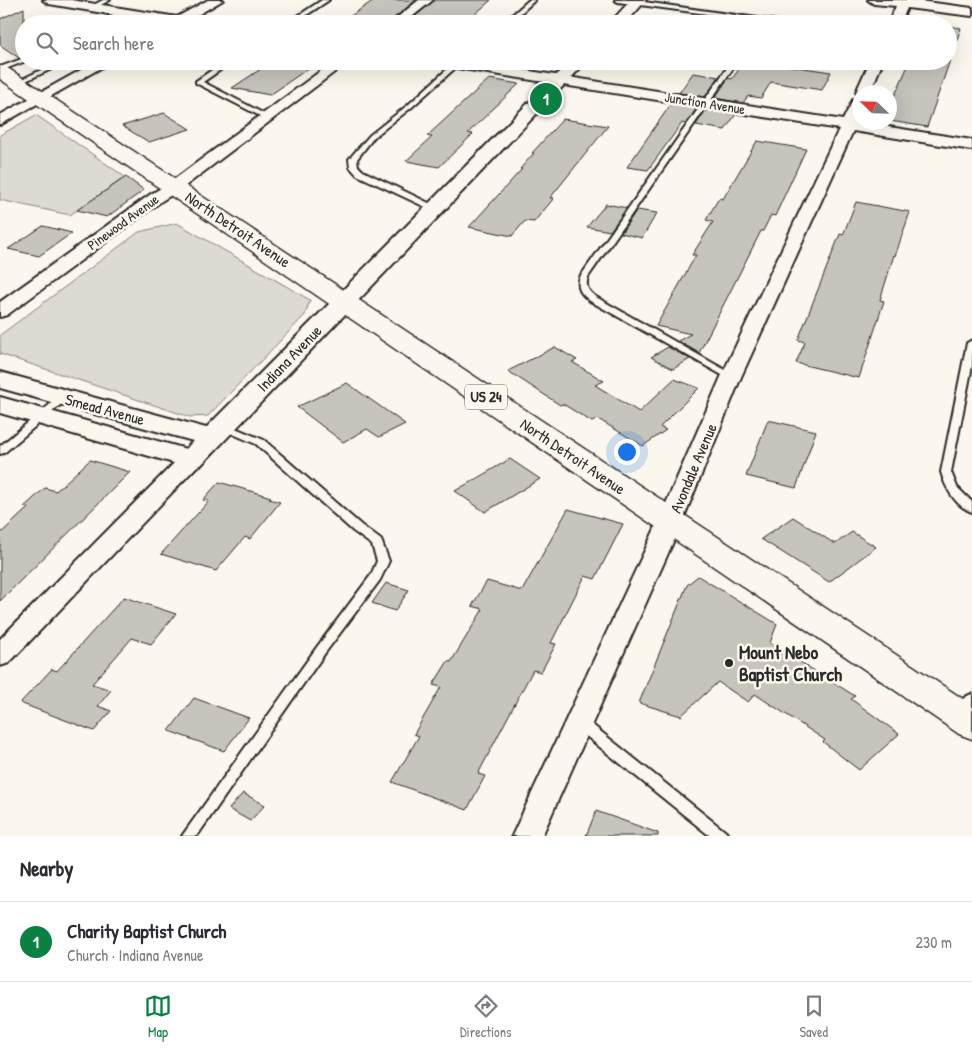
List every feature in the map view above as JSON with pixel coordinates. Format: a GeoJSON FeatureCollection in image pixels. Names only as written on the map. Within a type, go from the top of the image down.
{"type":"FeatureCollection","features":[{"type":"Feature","properties":{"kind":"main road","name":"North Detroit Avenue"},"geometry":{"type":"LineString","coordinates":[[10,71],[40,99],[344,301],[670,522],[967,712]]}},
{"type":"Feature","properties":{"kind":"street"},"geometry":{"type":"LineString","coordinates":[[49,0],[142,15]]}},
{"type":"Feature","properties":{"kind":"street"},"geometry":{"type":"LineString","coordinates":[[189,15],[216,0]]}},
{"type":"Feature","properties":{"kind":"street"},"geometry":{"type":"LineString","coordinates":[[406,15],[427,0]]}},
{"type":"Feature","properties":{"kind":"street"},"geometry":{"type":"LineString","coordinates":[[874,0],[904,2],[972,12]]}},
{"type":"Feature","properties":{"kind":"street"},"geometry":{"type":"LineString","coordinates":[[625,15],[638,1]]}},
{"type":"Feature","properties":{"kind":"street"},"geometry":{"type":"LineString","coordinates":[[898,15],[904,2]]}},
{"type":"Feature","properties":{"kind":"street"},"geometry":{"type":"LineString","coordinates":[[0,121],[91,70]]}},
{"type":"Feature","properties":{"kind":"street","name":"Pinewood Avenue"},"geometry":{"type":"LineString","coordinates":[[0,312],[157,197],[174,187],[331,70]]}},
{"type":"Feature","properties":{"kind":"street","name":"Junction Avenue"},"geometry":{"type":"LineString","coordinates":[[500,70],[972,145]]}},
{"type":"Feature","properties":{"kind":"street","name":"Indiana Avenue"},"geometry":{"type":"LineString","coordinates":[[0,656],[570,70]]}},
{"type":"Feature","properties":{"kind":"street"},"geometry":{"type":"LineString","coordinates":[[866,85],[873,70]]}},
{"type":"Feature","properties":{"kind":"street","name":"Avondale Avenue"},"geometry":{"type":"LineString","coordinates":[[527,836],[670,522],[731,377],[852,117]]}},
{"type":"Feature","properties":{"kind":"street","name":"Smead Avenue"},"geometry":{"type":"LineString","coordinates":[[0,380],[63,398],[217,432]]}},
{"type":"Feature","properties":{"kind":"street","name":"Smead Avenue"},"geometry":{"type":"LineString","coordinates":[[0,405],[191,459]]}},
{"type":"Feature","properties":{"kind":"lane"},"geometry":{"type":"LineString","coordinates":[[93,7],[107,0]]}},
{"type":"Feature","properties":{"kind":"lane"},"geometry":{"type":"LineString","coordinates":[[303,15],[326,0]]}},
{"type":"Feature","properties":{"kind":"lane"},"geometry":{"type":"LineString","coordinates":[[515,15],[532,0]]}},
{"type":"Feature","properties":{"kind":"lane"},"geometry":{"type":"LineString","coordinates":[[618,0],[638,1],[719,15]]}},
{"type":"Feature","properties":{"kind":"lane"},"geometry":{"type":"LineString","coordinates":[[116,15],[122,12]]}},
{"type":"Feature","properties":{"kind":"lane"},"geometry":{"type":"LineString","coordinates":[[216,70],[198,82],[268,118]]}},
{"type":"Feature","properties":{"kind":"lane"},"geometry":{"type":"LineString","coordinates":[[434,209],[360,173],[354,167],[353,159],[378,129],[410,106],[450,70]]}},
{"type":"Feature","properties":{"kind":"lane"},"geometry":{"type":"LineString","coordinates":[[729,70],[584,277],[582,284],[584,291],[593,299],[731,377]]}},
{"type":"Feature","properties":{"kind":"lane"},"geometry":{"type":"LineString","coordinates":[[972,343],[946,472],[949,485],[958,498],[972,508]]}},
{"type":"Feature","properties":{"kind":"lane"},"geometry":{"type":"LineString","coordinates":[[0,451],[63,398]]}},
{"type":"Feature","properties":{"kind":"lane"},"geometry":{"type":"LineString","coordinates":[[189,836],[376,576],[383,562],[377,543],[357,528],[260,442],[217,432]]}},
{"type":"Feature","properties":{"kind":"lane"},"geometry":{"type":"LineString","coordinates":[[579,722],[721,836]]}},
{"type":"Feature","properties":{"kind":"shaded area"},"geometry":{"type":"Polygon","coordinates":[[[36,115],[125,177],[70,215],[0,200],[0,135],[36,115]]]}},
{"type":"Feature","properties":{"kind":"shaded area"},"geometry":{"type":"Polygon","coordinates":[[[177,223],[310,300],[305,315],[208,416],[190,417],[0,354],[0,335],[139,232],[177,223]]]}},
{"type":"Feature","properties":{"kind":"building"},"geometry":{"type":"Polygon","coordinates":[[[374,0],[416,0],[398,15],[352,15],[374,0]]]}},
{"type":"Feature","properties":{"kind":"building"},"geometry":{"type":"Polygon","coordinates":[[[435,0],[491,0],[474,15],[417,15],[435,0]]]}},
{"type":"Feature","properties":{"kind":"building"},"geometry":{"type":"Polygon","coordinates":[[[24,8],[24,15],[15,15],[15,55],[0,45],[0,19],[24,8]]]}},
{"type":"Feature","properties":{"kind":"building"},"geometry":{"type":"Polygon","coordinates":[[[957,27],[961,28],[957,40],[957,27]]]}},
{"type":"Feature","properties":{"kind":"building"},"geometry":{"type":"Polygon","coordinates":[[[259,70],[306,70],[270,95],[232,88],[259,70]]]}},
{"type":"Feature","properties":{"kind":"building"},"geometry":{"type":"Polygon","coordinates":[[[738,70],[818,70],[831,72],[822,90],[771,82],[761,98],[748,96],[743,103],[715,98],[728,78],[732,79],[738,70]]]}},
{"type":"Feature","properties":{"kind":"building"},"geometry":{"type":"Polygon","coordinates":[[[906,70],[947,70],[927,127],[897,122],[897,90],[906,70]]]}},
{"type":"Feature","properties":{"kind":"building"},"geometry":{"type":"Polygon","coordinates":[[[693,73],[719,77],[705,97],[679,93],[693,73]]]}},
{"type":"Feature","properties":{"kind":"building"},"geometry":{"type":"Polygon","coordinates":[[[489,79],[519,84],[468,133],[473,134],[439,167],[406,161],[432,137],[427,136],[489,79]]]}},
{"type":"Feature","properties":{"kind":"building"},"geometry":{"type":"Polygon","coordinates":[[[671,104],[697,108],[686,124],[682,123],[648,170],[627,167],[671,104]]]}},
{"type":"Feature","properties":{"kind":"building"},"geometry":{"type":"Polygon","coordinates":[[[706,110],[736,114],[725,130],[696,125],[706,110]]]}},
{"type":"Feature","properties":{"kind":"building"},"geometry":{"type":"Polygon","coordinates":[[[164,113],[190,129],[149,142],[122,126],[164,113]]]}},
{"type":"Feature","properties":{"kind":"building"},"geometry":{"type":"Polygon","coordinates":[[[563,119],[608,126],[550,198],[554,198],[534,222],[525,221],[512,236],[469,227],[522,169],[520,169],[534,153],[532,153],[563,119]]]}},
{"type":"Feature","properties":{"kind":"building"},"geometry":{"type":"Polygon","coordinates":[[[757,141],[806,149],[775,216],[771,215],[763,231],[761,231],[699,353],[678,341],[691,334],[656,326],[696,255],[692,255],[713,222],[706,220],[719,198],[723,199],[757,141]]]}},
{"type":"Feature","properties":{"kind":"building"},"geometry":{"type":"Polygon","coordinates":[[[126,177],[144,190],[107,217],[77,210],[126,177]]]}},
{"type":"Feature","properties":{"kind":"building"},"geometry":{"type":"Polygon","coordinates":[[[856,202],[910,212],[880,300],[884,301],[859,378],[796,363],[805,342],[798,340],[840,234],[843,235],[856,202]]]}},
{"type":"Feature","properties":{"kind":"building"},"geometry":{"type":"Polygon","coordinates":[[[606,204],[627,208],[610,231],[587,227],[606,204]]]}},
{"type":"Feature","properties":{"kind":"building"},"geometry":{"type":"Polygon","coordinates":[[[637,210],[657,213],[642,238],[621,233],[637,210]]]}},
{"type":"Feature","properties":{"kind":"building"},"geometry":{"type":"Polygon","coordinates":[[[43,226],[72,233],[39,256],[8,249],[43,226]]]}},
{"type":"Feature","properties":{"kind":"building"},"geometry":{"type":"Polygon","coordinates":[[[555,347],[577,360],[572,362],[604,381],[595,385],[639,412],[674,379],[699,388],[660,427],[666,430],[643,446],[598,419],[592,422],[563,404],[560,405],[508,371],[555,347]]]}},
{"type":"Feature","properties":{"kind":"building"},"geometry":{"type":"Polygon","coordinates":[[[668,347],[690,359],[673,369],[651,357],[668,347]]]}},
{"type":"Feature","properties":{"kind":"building"},"geometry":{"type":"Polygon","coordinates":[[[347,383],[405,424],[379,437],[367,429],[343,442],[297,407],[347,383]]]}},
{"type":"Feature","properties":{"kind":"building"},"geometry":{"type":"Polygon","coordinates":[[[768,420],[816,431],[796,488],[746,476],[768,420]]]}},
{"type":"Feature","properties":{"kind":"building"},"geometry":{"type":"Polygon","coordinates":[[[510,459],[540,479],[485,512],[455,491],[510,459]]]}},
{"type":"Feature","properties":{"kind":"building"},"geometry":{"type":"Polygon","coordinates":[[[90,460],[130,472],[0,601],[0,534],[28,508],[24,507],[45,488],[56,491],[90,460]]]}},
{"type":"Feature","properties":{"kind":"building"},"geometry":{"type":"Polygon","coordinates":[[[219,482],[271,497],[269,499],[280,502],[250,539],[245,537],[216,571],[161,554],[209,501],[203,500],[219,482]]]}},
{"type":"Feature","properties":{"kind":"building"},"geometry":{"type":"Polygon","coordinates":[[[568,509],[623,524],[595,579],[585,576],[551,643],[556,644],[541,672],[533,670],[478,774],[485,776],[467,810],[392,782],[419,736],[414,734],[441,687],[433,685],[448,661],[451,662],[483,609],[472,606],[487,581],[522,591],[568,509]]]}},
{"type":"Feature","properties":{"kind":"building"},"geometry":{"type":"Polygon","coordinates":[[[793,517],[835,544],[852,532],[876,547],[829,582],[761,539],[793,517]]]}},
{"type":"Feature","properties":{"kind":"building","name":"Mount Nebo Baptist Church"},"geometry":{"type":"Polygon","coordinates":[[[698,576],[777,624],[770,643],[855,696],[851,699],[899,734],[859,770],[823,742],[825,740],[755,694],[748,702],[718,682],[681,716],[639,703],[687,585],[698,576]]]}},
{"type":"Feature","properties":{"kind":"building"},"geometry":{"type":"Polygon","coordinates":[[[386,583],[409,590],[395,611],[372,603],[386,583]]]}},
{"type":"Feature","properties":{"kind":"building"},"geometry":{"type":"Polygon","coordinates":[[[124,597],[176,614],[151,644],[132,638],[92,684],[111,690],[98,706],[111,711],[94,731],[20,703],[52,669],[57,671],[124,597]]]}},
{"type":"Feature","properties":{"kind":"building"},"geometry":{"type":"Polygon","coordinates":[[[194,698],[249,718],[224,751],[169,731],[194,698]]]}},
{"type":"Feature","properties":{"kind":"building"},"geometry":{"type":"Polygon","coordinates":[[[243,793],[265,805],[250,821],[229,809],[243,793]]]}},
{"type":"Feature","properties":{"kind":"building"},"geometry":{"type":"Polygon","coordinates":[[[596,811],[658,833],[658,836],[586,836],[596,811]]]}},
{"type":"Feature","properties":{"kind":"place","name":"Charity Baptist Church"},"geometry":{"type":"Point","coordinates":[546,99]}},
{"type":"Feature","properties":{"kind":"place","name":"Mount Nebo Baptist Church"},"geometry":{"type":"Point","coordinates":[729,663]}}]}
